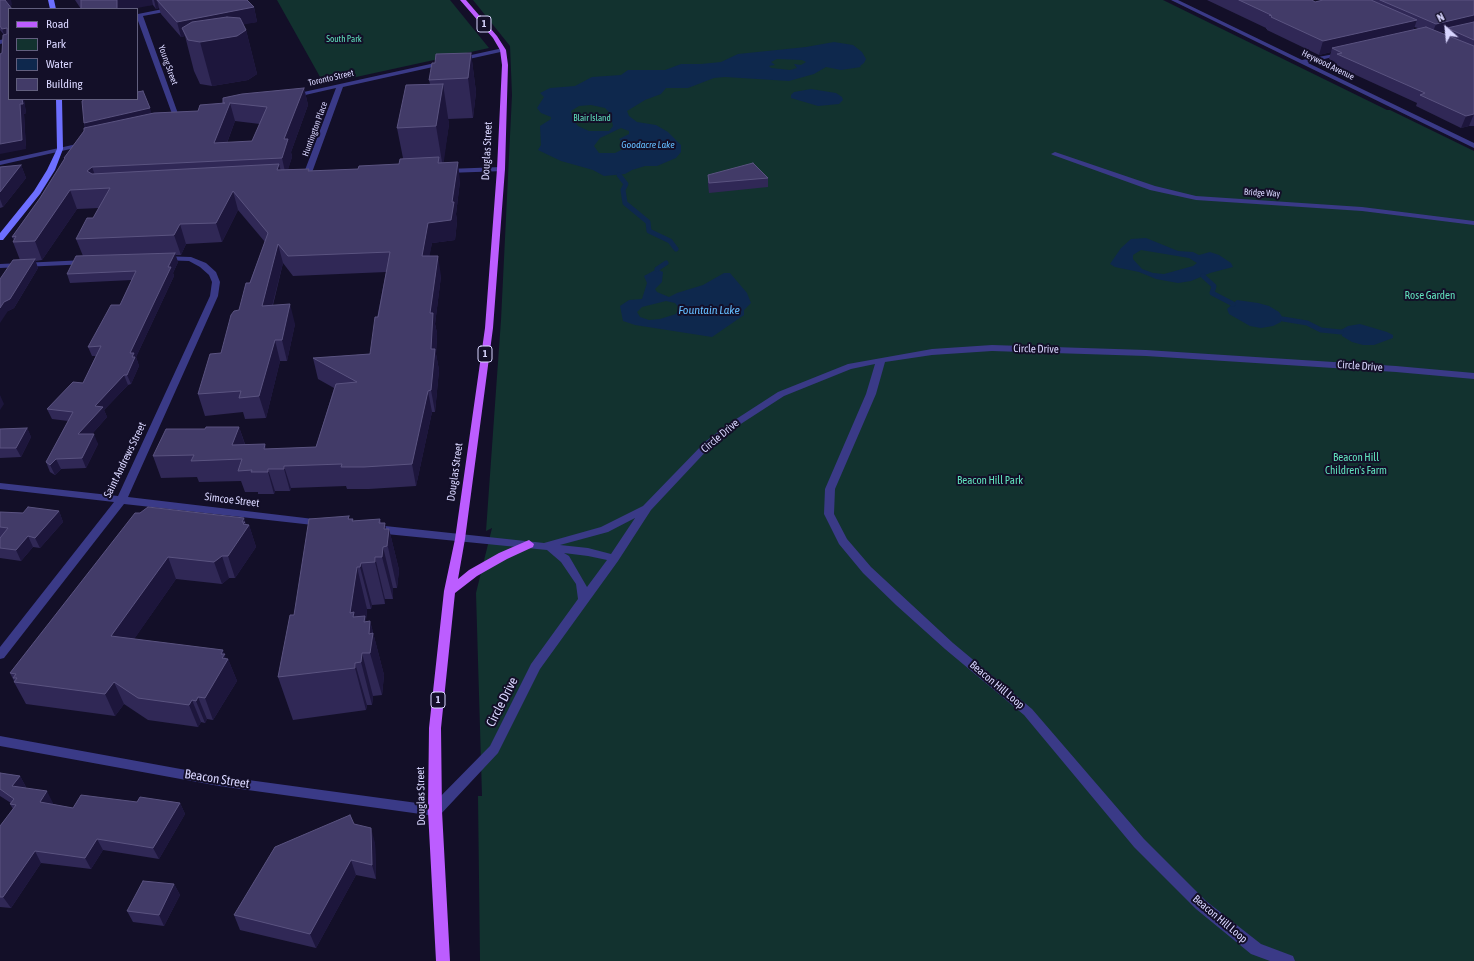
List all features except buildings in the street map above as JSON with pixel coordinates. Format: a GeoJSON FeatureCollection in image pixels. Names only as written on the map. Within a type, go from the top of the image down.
{"type":"FeatureCollection","features":[{"type":"Feature","properties":{"kind":"main road","name":"Douglas Street"},"geometry":{"type":"LineString","coordinates":[[443,961],[435,810],[435,728],[450,591],[460,539],[489,328],[501,169],[505,65],[503,50],[496,37],[463,0]]}},
{"type":"Feature","properties":{"kind":"main road"},"geometry":{"type":"LineString","coordinates":[[450,591],[472,573],[529,544]]}},
{"type":"Feature","properties":{"kind":"street","name":"Heywood Avenue"},"geometry":{"type":"LineString","coordinates":[[1174,0],[1474,146]]}},
{"type":"Feature","properties":{"kind":"street"},"geometry":{"type":"LineString","coordinates":[[139,15],[178,7]]}},
{"type":"Feature","properties":{"kind":"street","name":"Young Street"},"geometry":{"type":"LineString","coordinates":[[139,15],[178,122]]}},
{"type":"Feature","properties":{"kind":"street","name":"Toronto Street"},"geometry":{"type":"LineString","coordinates":[[284,98],[503,50]]}},
{"type":"Feature","properties":{"kind":"street"},"geometry":{"type":"LineString","coordinates":[[1302,62],[1352,51]]}},
{"type":"Feature","properties":{"kind":"street","name":"Huntington Place"},"geometry":{"type":"LineString","coordinates":[[306,178],[340,85]]}},
{"type":"Feature","properties":{"kind":"street"},"geometry":{"type":"LineString","coordinates":[[0,238],[37,192],[51,170],[60,149],[59,100]]}},
{"type":"Feature","properties":{"kind":"street"},"geometry":{"type":"LineString","coordinates":[[171,124],[186,120]]}},
{"type":"Feature","properties":{"kind":"street"},"geometry":{"type":"LineString","coordinates":[[0,163],[95,141]]}},
{"type":"Feature","properties":{"kind":"street","name":"Bridge Way"},"geometry":{"type":"LineString","coordinates":[[1055,154],[1153,188],[1196,198],[1362,209],[1474,223]]}},
{"type":"Feature","properties":{"kind":"street"},"geometry":{"type":"LineString","coordinates":[[439,172],[501,169]]}},
{"type":"Feature","properties":{"kind":"street","name":"Saint Andrews Street"},"geometry":{"type":"LineString","coordinates":[[0,655],[122,499],[214,296],[216,282],[213,274],[203,265],[191,259],[157,259]]}},
{"type":"Feature","properties":{"kind":"street"},"geometry":{"type":"LineString","coordinates":[[0,266],[94,261]]}},
{"type":"Feature","properties":{"kind":"street","name":"Circle Drive"},"geometry":{"type":"LineString","coordinates":[[435,810],[494,749],[535,667],[614,558],[647,508],[708,444],[755,410],[781,394],[848,367],[932,352],[992,348],[1146,353],[1396,369],[1474,376]]}},
{"type":"Feature","properties":{"kind":"street","name":"Beacon Hill Loop"},"geometry":{"type":"LineString","coordinates":[[882,360],[871,394],[830,489],[828,514],[843,541],[867,570],[900,602],[949,646],[1028,712],[1139,843],[1201,904],[1256,949],[1288,961]]}},
{"type":"Feature","properties":{"kind":"street","name":"Simcoe Street"},"geometry":{"type":"LineString","coordinates":[[0,486],[336,524]]}},
{"type":"Feature","properties":{"kind":"street","name":"Circle Drive"},"geometry":{"type":"LineString","coordinates":[[545,546],[604,530],[627,520],[647,508]]}},
{"type":"Feature","properties":{"kind":"street"},"geometry":{"type":"LineString","coordinates":[[367,528],[460,539]]}},
{"type":"Feature","properties":{"kind":"street","name":"Circle Drive"},"geometry":{"type":"LineString","coordinates":[[460,539],[529,544],[588,552],[614,558]]}},
{"type":"Feature","properties":{"kind":"street","name":"Circle Drive"},"geometry":{"type":"LineString","coordinates":[[545,546],[557,552],[568,563],[580,584],[584,599]]}},
{"type":"Feature","properties":{"kind":"street","name":"Beacon Street"},"geometry":{"type":"LineString","coordinates":[[0,740],[219,781],[435,810]]}},
{"type":"Feature","properties":{"kind":"green space","name":"South Park"},"geometry":{"type":"Polygon","coordinates":[[[277,0],[450,0],[489,48],[324,84],[277,0]]]}},
{"type":"Feature","properties":{"kind":"green space","name":"Beacon Hill Park"},"geometry":{"type":"Polygon","coordinates":[[[473,0],[1163,0],[1474,151],[1474,961],[480,961],[478,796],[482,796],[476,593],[492,528],[486,531],[501,320],[512,95],[510,46],[473,0]]]}},
{"type":"Feature","properties":{"kind":"water","name":"Goodacre Lake"},"geometry":{"type":"Polygon","coordinates":[[[834,42],[853,45],[862,52],[866,59],[860,66],[861,67],[841,70],[826,67],[814,74],[789,81],[725,77],[714,78],[688,88],[666,88],[661,94],[645,100],[627,111],[629,116],[637,122],[656,125],[668,132],[681,145],[681,152],[676,158],[657,166],[645,166],[625,174],[604,176],[593,170],[561,161],[538,150],[541,145],[540,126],[551,119],[551,117],[541,113],[537,108],[544,97],[540,93],[550,88],[575,86],[592,77],[621,75],[628,70],[665,70],[681,64],[721,62],[738,54],[806,47],[834,42]],[[777,59],[771,62],[775,65],[769,66],[771,68],[790,70],[797,68],[794,64],[801,65],[806,62],[802,60],[777,59]],[[591,105],[579,106],[571,111],[573,120],[578,126],[589,131],[609,131],[613,126],[610,113],[605,108],[591,105]],[[621,128],[600,138],[594,146],[599,153],[615,153],[625,148],[625,144],[619,139],[629,134],[629,131],[621,128]]]}},
{"type":"Feature","properties":{"kind":"water"},"geometry":{"type":"Polygon","coordinates":[[[811,89],[836,93],[842,97],[843,100],[839,104],[818,106],[791,98],[791,95],[794,92],[811,89]]]}},
{"type":"Feature","properties":{"kind":"water"},"geometry":{"type":"Polygon","coordinates":[[[1146,238],[1178,251],[1193,252],[1199,255],[1210,252],[1219,255],[1231,263],[1233,267],[1210,273],[1191,281],[1178,283],[1156,279],[1139,272],[1115,267],[1110,264],[1121,248],[1131,239],[1146,238]],[[1141,250],[1133,255],[1133,259],[1142,269],[1153,273],[1164,274],[1193,266],[1197,263],[1189,258],[1141,250]]]}},
{"type":"Feature","properties":{"kind":"water","name":"Fountain Lake"},"geometry":{"type":"Polygon","coordinates":[[[657,269],[663,272],[662,282],[655,289],[657,292],[669,297],[703,285],[724,273],[730,273],[747,293],[751,303],[744,310],[744,315],[712,337],[635,325],[623,321],[620,306],[629,300],[642,299],[647,283],[644,276],[657,269]],[[666,301],[642,307],[637,312],[640,317],[649,320],[660,319],[676,314],[679,308],[675,303],[666,301]]]}},
{"type":"Feature","properties":{"kind":"water"},"geometry":{"type":"Polygon","coordinates":[[[1237,300],[1269,306],[1279,312],[1283,318],[1281,322],[1273,326],[1261,328],[1250,326],[1229,314],[1227,309],[1237,300]]]}},
{"type":"Feature","properties":{"kind":"water"},"geometry":{"type":"Polygon","coordinates":[[[1360,324],[1387,332],[1393,335],[1393,338],[1374,345],[1363,345],[1352,342],[1342,336],[1341,330],[1348,326],[1360,324]]]}},
{"type":"Feature","properties":{"kind":"waterway"},"geometry":{"type":"LineString","coordinates":[[619,175],[626,184],[623,190],[625,203],[648,222],[649,231],[670,241],[676,249]]}},
{"type":"Feature","properties":{"kind":"waterway"},"geometry":{"type":"LineString","coordinates":[[657,269],[666,263]]}},
{"type":"Feature","properties":{"kind":"waterway"},"geometry":{"type":"LineString","coordinates":[[1203,276],[1214,286],[1212,293],[1233,304]]}},
{"type":"Feature","properties":{"kind":"waterway"},"geometry":{"type":"LineString","coordinates":[[1283,319],[1307,323],[1321,330],[1341,332]]}},
{"type":"Feature","properties":{"kind":"park label","name":"Blair Island"},"geometry":{"type":"Point","coordinates":[592,118]}},
{"type":"Feature","properties":{"kind":"park label","name":"Rose Garden"},"geometry":{"type":"Point","coordinates":[1430,296]}},
{"type":"Feature","properties":{"kind":"park label","name":"Beacon Hill Children's Farm"},"geometry":{"type":"Point","coordinates":[1356,464]}}]}
